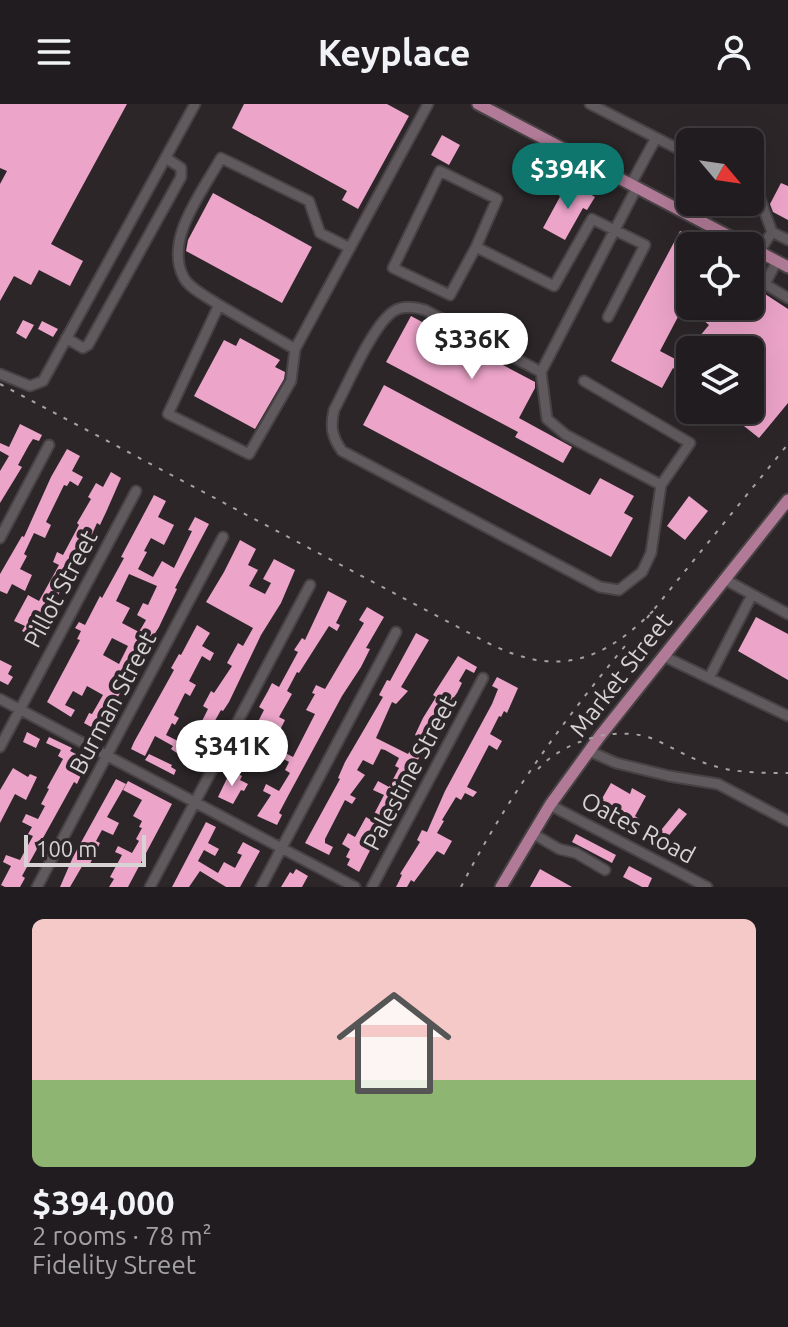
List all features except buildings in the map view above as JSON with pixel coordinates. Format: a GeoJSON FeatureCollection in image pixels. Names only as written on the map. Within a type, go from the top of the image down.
{"type":"FeatureCollection","features":[{"type":"Feature","properties":{"kind":"main road"},"geometry":{"type":"LineString","coordinates":[[478,104],[719,232]]}},
{"type":"Feature","properties":{"kind":"main road"},"geometry":{"type":"LineString","coordinates":[[764,255],[782,264]]}},
{"type":"Feature","properties":{"kind":"main road","name":"Market Street"},"geometry":{"type":"LineString","coordinates":[[501,887],[550,805],[589,751],[788,500]]}},
{"type":"Feature","properties":{"kind":"street"},"geometry":{"type":"LineString","coordinates":[[0,374],[30,386],[43,381],[195,104]]}},
{"type":"Feature","properties":{"kind":"street"},"geometry":{"type":"LineString","coordinates":[[219,305],[168,414],[249,454],[291,381],[295,349],[428,104]]}},
{"type":"Feature","properties":{"kind":"street"},"geometry":{"type":"LineString","coordinates":[[590,104],[676,148]]}},
{"type":"Feature","properties":{"kind":"street"},"geometry":{"type":"LineString","coordinates":[[656,138],[615,230],[541,372],[547,419],[566,435],[661,485]]}},
{"type":"Feature","properties":{"kind":"street"},"geometry":{"type":"LineString","coordinates":[[66,338],[83,348],[88,345],[181,177],[181,168],[166,158]]}},
{"type":"Feature","properties":{"kind":"street"},"geometry":{"type":"LineString","coordinates":[[295,349],[219,305],[185,280],[177,254],[179,235],[221,158],[309,201],[320,233],[350,248]]}},
{"type":"Feature","properties":{"kind":"street"},"geometry":{"type":"LineString","coordinates":[[440,171],[497,199],[476,247],[450,295],[393,268],[440,171]]}},
{"type":"Feature","properties":{"kind":"street"},"geometry":{"type":"LineString","coordinates":[[764,210],[772,232],[788,240]]}},
{"type":"Feature","properties":{"kind":"street"},"geometry":{"type":"LineString","coordinates":[[476,247],[554,286],[592,219],[645,245],[608,317]]}},
{"type":"Feature","properties":{"kind":"street"},"geometry":{"type":"LineString","coordinates":[[764,237],[772,232]]}},
{"type":"Feature","properties":{"kind":"street"},"geometry":{"type":"LineString","coordinates":[[782,264],[765,284],[788,298]]}},
{"type":"Feature","properties":{"kind":"street"},"geometry":{"type":"LineString","coordinates":[[541,372],[425,310],[411,306],[395,310],[379,325],[334,410],[331,424],[333,439],[342,451],[600,587],[619,590],[642,572],[651,553],[661,485],[690,443],[584,381]]}},
{"type":"Feature","properties":{"kind":"street"},"geometry":{"type":"LineString","coordinates":[[0,538],[49,445]]}},
{"type":"Feature","properties":{"kind":"street","name":"Pillot Street"},"geometry":{"type":"LineString","coordinates":[[0,747],[136,491]]}},
{"type":"Feature","properties":{"kind":"street","name":"Burman Street"},"geometry":{"type":"LineString","coordinates":[[37,887],[223,537]]}},
{"type":"Feature","properties":{"kind":"street"},"geometry":{"type":"LineString","coordinates":[[724,579],[788,614]]}},
{"type":"Feature","properties":{"kind":"street"},"geometry":{"type":"LineString","coordinates":[[150,887],[310,585]]}},
{"type":"Feature","properties":{"kind":"street"},"geometry":{"type":"LineString","coordinates":[[709,678],[752,595]]}},
{"type":"Feature","properties":{"kind":"street"},"geometry":{"type":"LineString","coordinates":[[261,887],[396,632]]}},
{"type":"Feature","properties":{"kind":"street"},"geometry":{"type":"LineString","coordinates":[[663,656],[788,716]]}},
{"type":"Feature","properties":{"kind":"street","name":"Palestine Street"},"geometry":{"type":"LineString","coordinates":[[372,887],[483,678]]}},
{"type":"Feature","properties":{"kind":"street"},"geometry":{"type":"LineString","coordinates":[[0,699],[355,887]]}},
{"type":"Feature","properties":{"kind":"street"},"geometry":{"type":"LineString","coordinates":[[589,751],[616,763],[718,784],[788,821]]}},
{"type":"Feature","properties":{"kind":"street","name":"Oates Road"},"geometry":{"type":"LineString","coordinates":[[550,805],[707,887]]}},
{"type":"Feature","properties":{"kind":"street"},"geometry":{"type":"LineString","coordinates":[[532,833],[605,870]]}},
{"type":"Feature","properties":{"kind":"railway"},"geometry":{"type":"LineString","coordinates":[[0,384],[512,654],[556,662],[596,653],[615,643],[653,611]]}},
{"type":"Feature","properties":{"kind":"railway"},"geometry":{"type":"LineString","coordinates":[[647,618],[788,444]]}},
{"type":"Feature","properties":{"kind":"railway"},"geometry":{"type":"LineString","coordinates":[[461,887],[498,821],[539,759],[630,640]]}},
{"type":"Feature","properties":{"kind":"railway"},"geometry":{"type":"LineString","coordinates":[[538,769],[578,743],[610,734],[627,734],[658,741],[699,761],[723,768],[788,773]]}}]}
